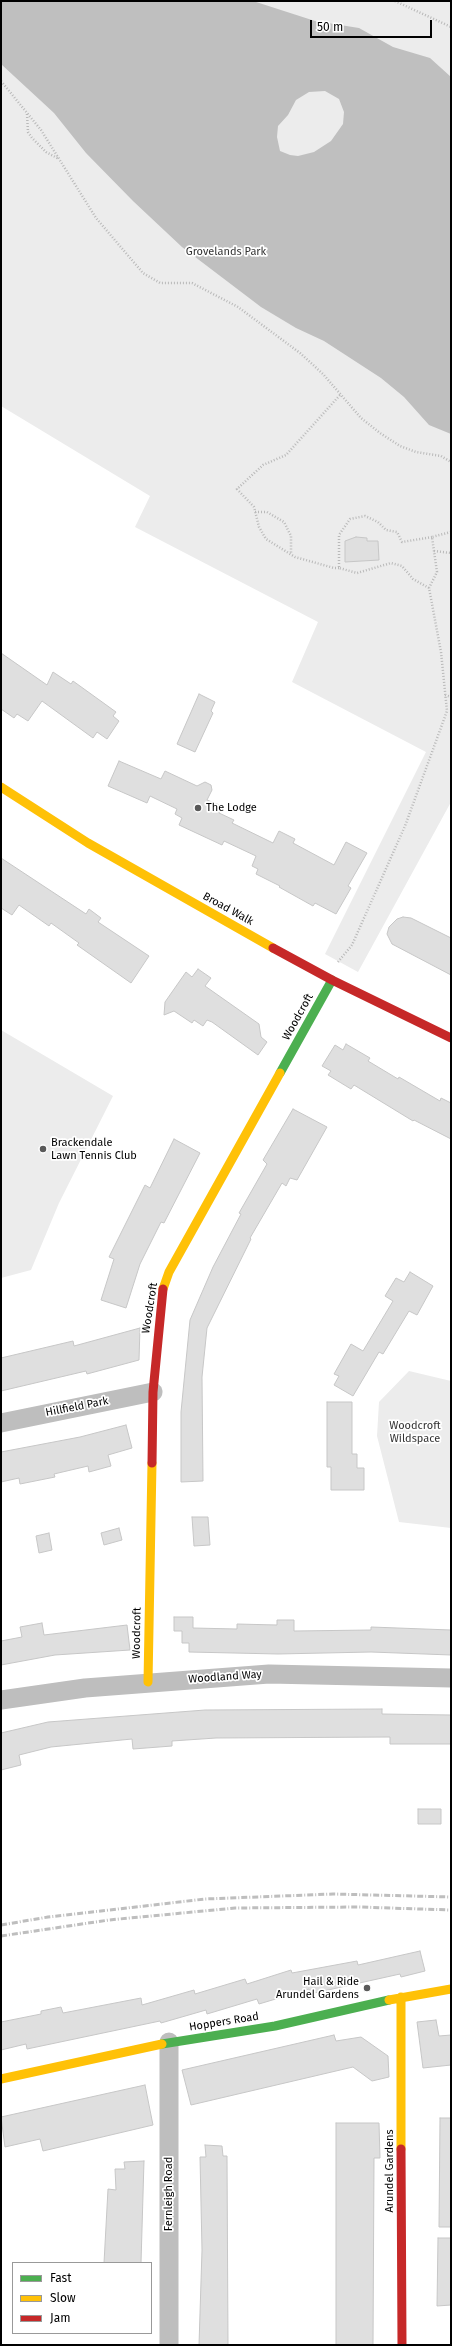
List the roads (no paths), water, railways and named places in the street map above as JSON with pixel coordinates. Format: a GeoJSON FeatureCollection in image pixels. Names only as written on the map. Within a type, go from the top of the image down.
{"type":"FeatureCollection","features":[{"type":"Feature","properties":{"kind":"street","name":"Broad Walk"},"geometry":{"type":"LineString","coordinates":[[1,786],[88,843],[329,978],[451,1038]]}},
{"type":"Feature","properties":{"kind":"street","name":"Woodcroft"},"geometry":{"type":"LineString","coordinates":[[148,1682],[152,1392],[162,1290],[169,1272],[329,978]]}},
{"type":"Feature","properties":{"kind":"street","name":"Hillfield Park"},"geometry":{"type":"LineString","coordinates":[[1,1423],[152,1392]]}},
{"type":"Feature","properties":{"kind":"street","name":"Woodland Way"},"geometry":{"type":"LineString","coordinates":[[1,1700],[148,1682],[269,1674],[451,1678]]}},
{"type":"Feature","properties":{"kind":"street","name":"Hoppers Road"},"geometry":{"type":"LineString","coordinates":[[1,2079],[169,2042],[275,2026],[401,1997],[451,1989]]}},
{"type":"Feature","properties":{"kind":"street","name":"Arundel Gardens"},"geometry":{"type":"LineString","coordinates":[[401,1997],[402,2345]]}},
{"type":"Feature","properties":{"kind":"street","name":"Fernleigh Road"},"geometry":{"type":"LineString","coordinates":[[169,2042],[169,2345]]}},
{"type":"Feature","properties":{"kind":"railway"},"geometry":{"type":"LineString","coordinates":[[1,1925],[48,1917],[205,1899],[333,1894],[451,1897]]}},
{"type":"Feature","properties":{"kind":"railway"},"geometry":{"type":"LineString","coordinates":[[1,1936],[109,1920],[235,1908],[359,1907],[451,1910]]}},
{"type":"Feature","properties":{"kind":"place","name":"The Lodge"},"geometry":{"type":"Point","coordinates":[198,808]}},
{"type":"Feature","properties":{"kind":"place","name":"Brackendale Lawn Tennis Club"},"geometry":{"type":"Point","coordinates":[43,1149]}},
{"type":"Feature","properties":{"kind":"place","name":"Hail & Ride Arundel Gardens"},"geometry":{"type":"Point","coordinates":[367,1988]}},
{"type":"Feature","properties":{"kind":"park label","name":"Grovelands Park"},"geometry":{"type":"Point","coordinates":[226,252]}},
{"type":"Feature","properties":{"kind":"park label","name":"Woodcroft Wildspace"},"geometry":{"type":"Point","coordinates":[415,1432]}}]}
